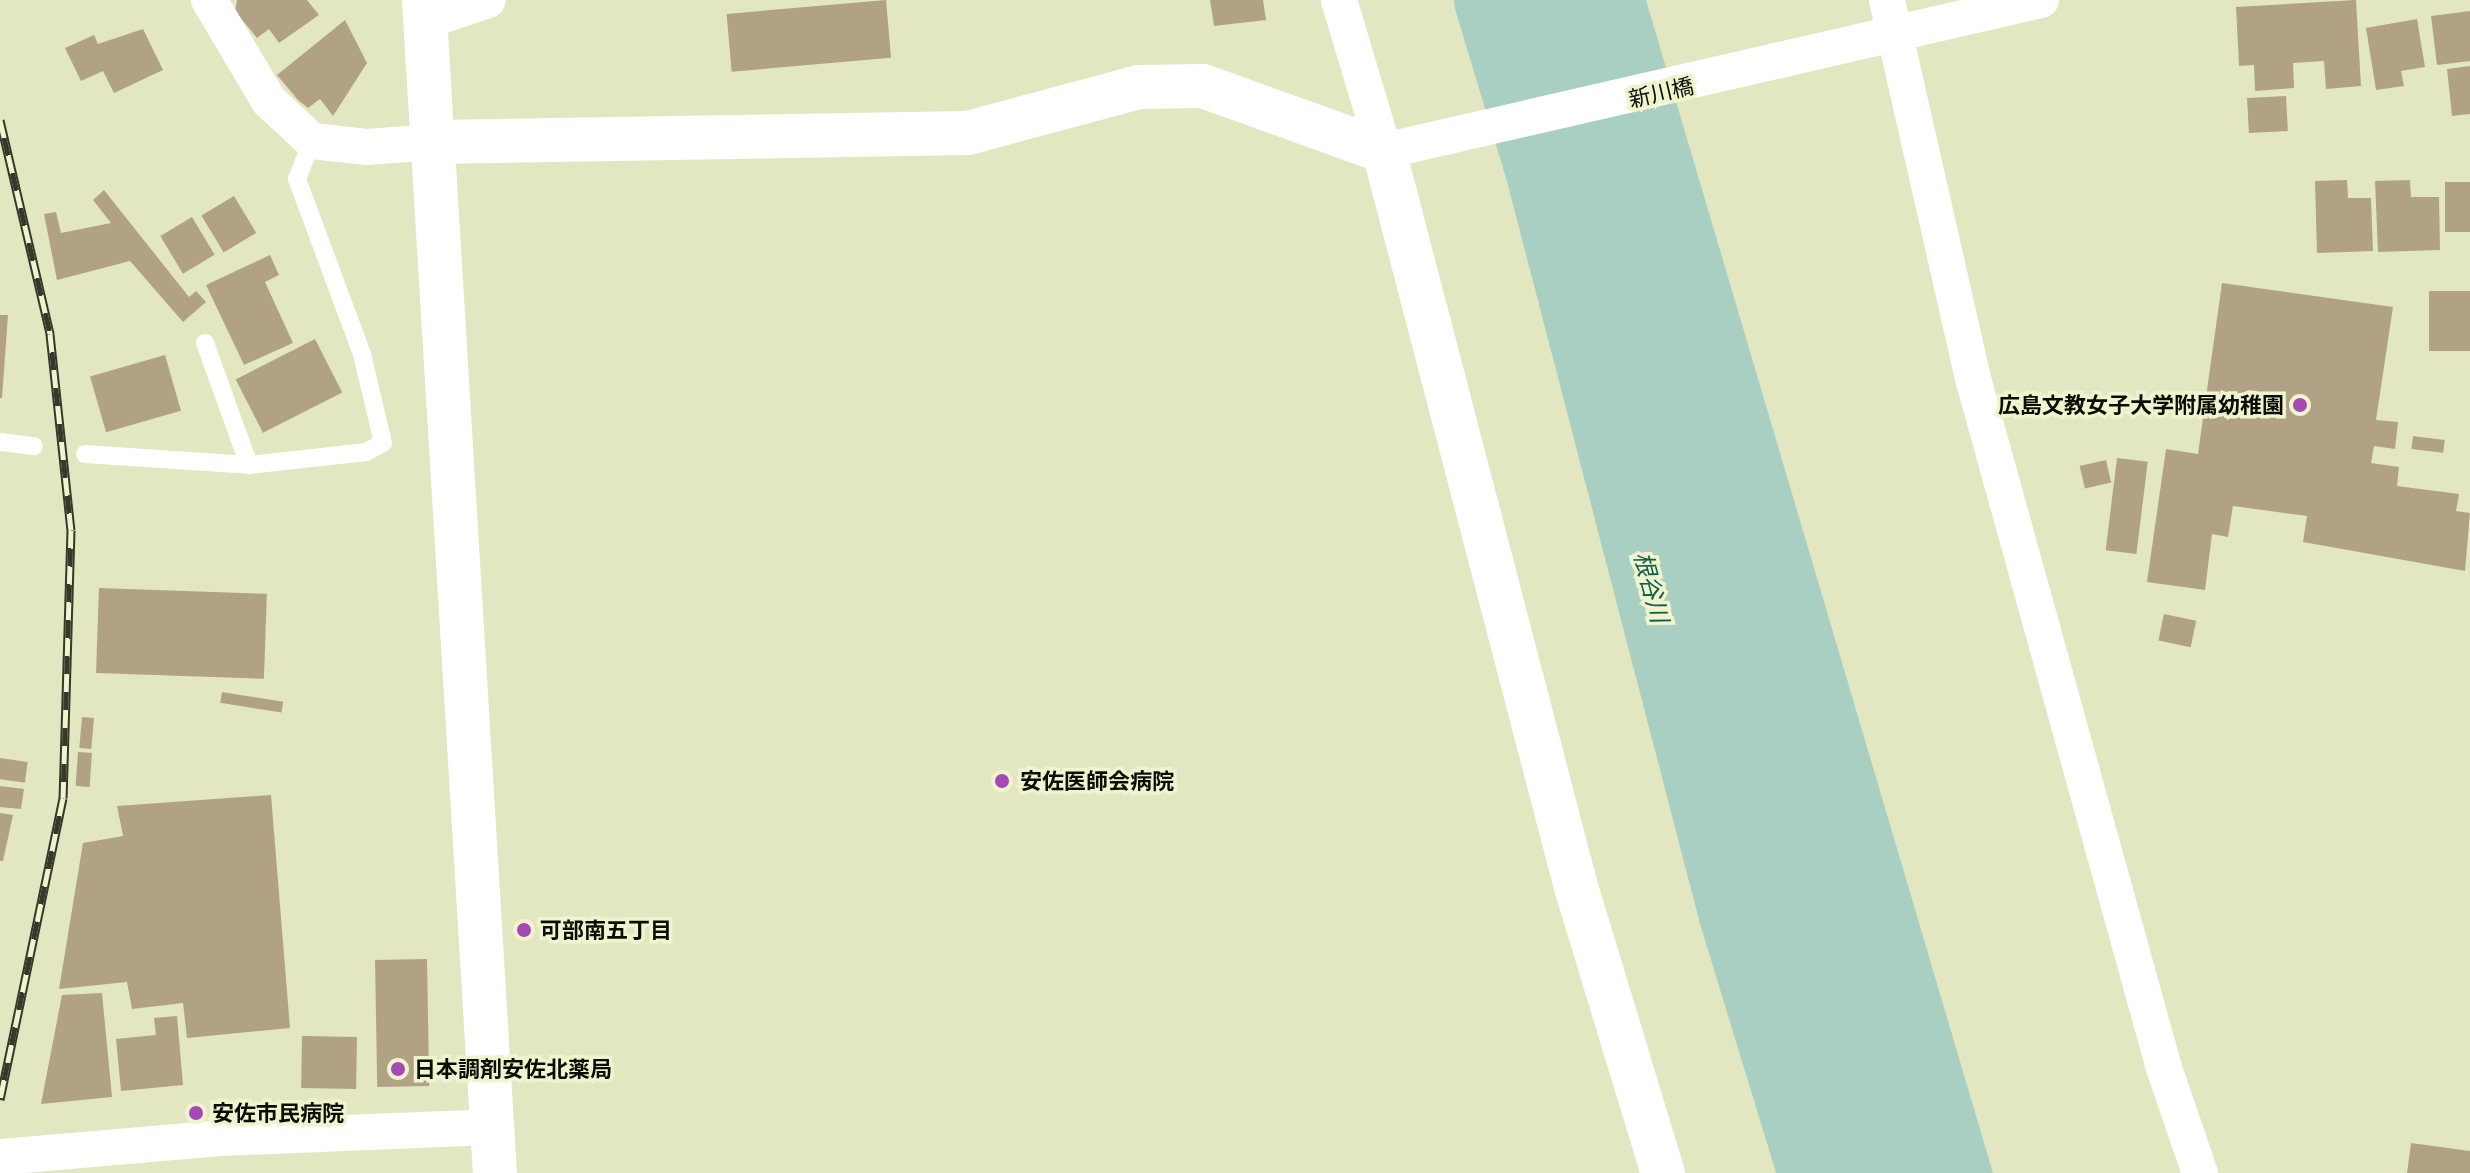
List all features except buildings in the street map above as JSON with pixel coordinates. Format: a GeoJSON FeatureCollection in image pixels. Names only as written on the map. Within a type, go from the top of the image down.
{"type":"FeatureCollection","features":[{"type":"Feature","properties":{"kind":"street"},"geometry":{"type":"LineString","coordinates":[[209,0],[269,101],[312,141],[366,147],[437,142],[968,133],[1139,87],[1203,86],[1384,151]]}},
{"type":"Feature","properties":{"kind":"street"},"geometry":{"type":"LineString","coordinates":[[488,0],[425,10],[437,142],[495,1173]]}},
{"type":"Feature","properties":{"kind":"street"},"geometry":{"type":"LineString","coordinates":[[1339,0],[1384,151],[1576,887],[1663,1173]]}},
{"type":"Feature","properties":{"kind":"street"},"geometry":{"type":"LineString","coordinates":[[1365,0],[1384,151]]}},
{"type":"Feature","properties":{"kind":"street"},"geometry":{"type":"LineString","coordinates":[[1887,0],[1886,40],[1978,397],[2164,1068],[2200,1173]]}},
{"type":"Feature","properties":{"kind":"street","name":"新川橋"},"geometry":{"type":"LineString","coordinates":[[1384,151],[1446,142],[1886,40],[2041,0]]}},
{"type":"Feature","properties":{"kind":"street"},"geometry":{"type":"LineString","coordinates":[[12,1162],[491,1127]]}},
{"type":"Feature","properties":{"kind":"lane"},"geometry":{"type":"LineString","coordinates":[[85,454],[249,465],[366,452],[383,443],[362,354],[297,179],[312,141]]}},
{"type":"Feature","properties":{"kind":"lane"},"geometry":{"type":"LineString","coordinates":[[205,343],[249,465]]}},
{"type":"Feature","properties":{"kind":"lane"},"geometry":{"type":"LineString","coordinates":[[0,442],[34,446]]}},
{"type":"Feature","properties":{"kind":"water"},"geometry":{"type":"Polygon","coordinates":[[[1509,0],[1646,0],[1993,1173],[1835,1173],[1509,0]]]}},
{"type":"Feature","properties":{"kind":"waterway","name":"根谷川"},"geometry":{"type":"LineString","coordinates":[[1492,0],[1543,169],[1737,915],[1816,1173]]}},
{"type":"Feature","properties":{"kind":"railway"},"geometry":{"type":"LineString","coordinates":[[0,120],[50,334],[71,530],[63,798],[0,1099]]}},
{"type":"Feature","properties":{"kind":"place","name":"広島文教女子大学附属幼稚園"},"geometry":{"type":"Point","coordinates":[2300,405]}},
{"type":"Feature","properties":{"kind":"place","name":"安佐医師会病院"},"geometry":{"type":"Point","coordinates":[1002,781]}},
{"type":"Feature","properties":{"kind":"place","name":"可部南五丁目"},"geometry":{"type":"Point","coordinates":[524,930]}},
{"type":"Feature","properties":{"kind":"place","name":"日本調剤安佐北薬局"},"geometry":{"type":"Point","coordinates":[398,1069]}},
{"type":"Feature","properties":{"kind":"place","name":"安佐市民病院"},"geometry":{"type":"Point","coordinates":[196,1113]}}]}
